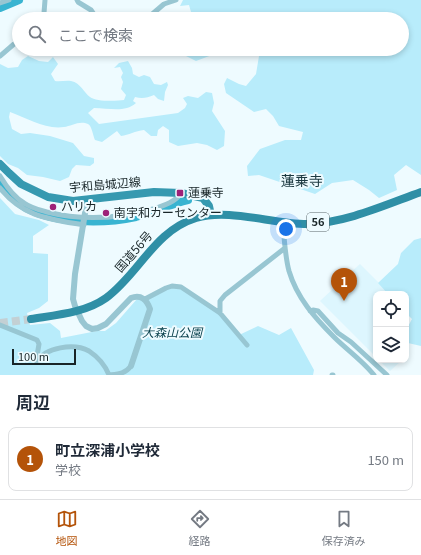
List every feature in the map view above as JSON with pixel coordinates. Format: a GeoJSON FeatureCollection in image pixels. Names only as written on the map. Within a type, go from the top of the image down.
{"type":"FeatureCollection","features":[{"type":"Feature","properties":{"kind":"highway","name":"国道56号"},"geometry":{"type":"LineString","coordinates":[[31,319],[77,311],[90,307],[105,299],[120,287],[154,245],[167,233],[183,223],[196,218],[211,215],[227,215],[308,224],[334,220],[357,214],[421,192]]}},
{"type":"Feature","properties":{"kind":"main road","name":"宇和島城辺線"},"geometry":{"type":"LineString","coordinates":[[0,164],[21,184],[48,197],[72,201],[87,201],[154,192],[181,193],[204,198],[209,206],[211,215]]}},
{"type":"Feature","properties":{"kind":"street"},"geometry":{"type":"LineString","coordinates":[[0,3],[9,0]]}},
{"type":"Feature","properties":{"kind":"street"},"geometry":{"type":"LineString","coordinates":[[44,12],[45,0]]}},
{"type":"Feature","properties":{"kind":"street"},"geometry":{"type":"LineString","coordinates":[[77,0],[92,12]]}},
{"type":"Feature","properties":{"kind":"street"},"geometry":{"type":"LineString","coordinates":[[155,12],[164,4],[176,0]]}},
{"type":"Feature","properties":{"kind":"street"},"geometry":{"type":"LineString","coordinates":[[0,56],[12,46]]}},
{"type":"Feature","properties":{"kind":"street"},"geometry":{"type":"LineString","coordinates":[[0,176],[12,193],[24,203],[37,209],[84,221]]}},
{"type":"Feature","properties":{"kind":"street"},"geometry":{"type":"LineString","coordinates":[[0,188],[13,202],[31,214],[62,221],[84,221],[135,214],[176,200],[181,193]]}},
{"type":"Feature","properties":{"kind":"street"},"geometry":{"type":"LineString","coordinates":[[0,325],[37,340],[39,344],[37,356],[38,361],[44,354],[53,350],[75,348],[88,351],[99,359],[109,375],[128,371],[150,309],[145,299],[141,296],[131,298],[106,324],[92,329],[86,326],[82,321],[73,299],[87,201]]}},
{"type":"Feature","properties":{"kind":"street"},"geometry":{"type":"LineString","coordinates":[[283,222],[289,270],[302,301],[334,337],[365,364],[374,375]]}},
{"type":"Feature","properties":{"kind":"street"},"geometry":{"type":"LineString","coordinates":[[220,313],[220,301],[225,295],[286,248]]}},
{"type":"Feature","properties":{"kind":"street"},"geometry":{"type":"LineString","coordinates":[[145,299],[166,288],[172,286],[180,287],[220,313],[247,345]]}},
{"type":"Feature","properties":{"kind":"street"},"geometry":{"type":"LineString","coordinates":[[310,311],[318,311],[338,333],[351,342],[387,375]]}},
{"type":"Feature","properties":{"kind":"shaded area"},"geometry":{"type":"Polygon","coordinates":[[[360,264],[387,291],[373,291],[373,354],[320,301],[360,264]]]}},
{"type":"Feature","properties":{"kind":"shaded area"},"geometry":{"type":"Polygon","coordinates":[[[382,363],[399,363],[390,371],[382,363]]]}},
{"type":"Feature","properties":{"kind":"green space"},"geometry":{"type":"Polygon","coordinates":[[[183,0],[421,0],[421,175],[406,165],[394,175],[397,190],[379,198],[353,180],[332,183],[315,194],[259,175],[248,176],[247,166],[260,149],[285,140],[301,140],[303,132],[279,126],[273,116],[266,109],[254,112],[226,93],[224,84],[227,78],[246,86],[256,74],[259,56],[409,56],[409,12],[191,12],[189,5],[180,6],[183,0]]]}},
{"type":"Feature","properties":{"kind":"green space"},"geometry":{"type":"Polygon","coordinates":[[[28,56],[39,61],[48,62],[53,57],[58,64],[51,74],[55,81],[74,82],[90,97],[97,100],[124,100],[126,95],[121,89],[123,82],[121,77],[123,73],[120,67],[114,68],[119,63],[128,61],[132,68],[133,74],[139,77],[144,75],[150,77],[154,84],[161,85],[167,82],[168,85],[165,92],[164,101],[158,99],[154,95],[144,98],[135,97],[133,101],[136,103],[127,108],[94,108],[88,113],[99,124],[178,113],[185,108],[187,104],[183,98],[188,96],[198,98],[206,92],[212,93],[214,103],[212,111],[225,131],[224,146],[217,150],[207,145],[197,143],[178,146],[169,142],[169,130],[163,126],[158,130],[157,136],[151,136],[144,130],[121,136],[117,131],[102,142],[95,140],[90,127],[85,123],[64,127],[50,127],[10,112],[9,117],[12,129],[21,134],[30,133],[50,136],[73,143],[84,156],[94,158],[94,163],[90,166],[76,165],[72,169],[69,177],[60,181],[27,175],[18,168],[8,164],[0,156],[0,64],[8,68],[18,67],[22,60],[28,56]]]}},
{"type":"Feature","properties":{"kind":"green space"},"geometry":{"type":"Polygon","coordinates":[[[186,56],[209,56],[196,61],[186,56]]]}},
{"type":"Feature","properties":{"kind":"green space","name":"大森山公園"},"geometry":{"type":"Polygon","coordinates":[[[0,198],[15,214],[39,220],[49,225],[33,236],[33,253],[48,254],[48,301],[39,308],[27,313],[30,325],[50,323],[60,331],[61,338],[97,331],[105,331],[116,323],[137,299],[145,299],[166,288],[181,287],[220,313],[239,335],[258,326],[279,335],[291,328],[314,370],[313,375],[0,375],[0,198]]]}},
{"type":"Feature","properties":{"kind":"green space"},"geometry":{"type":"Polygon","coordinates":[[[421,238],[421,346],[409,343],[409,325],[412,319],[409,316],[409,291],[385,291],[378,283],[398,264],[401,253],[414,240],[421,238]]]}},
{"type":"Feature","properties":{"kind":"waterway"},"geometry":{"type":"LineString","coordinates":[[0,8],[19,0]]}},
{"type":"Feature","properties":{"kind":"waterway"},"geometry":{"type":"LineString","coordinates":[[0,182],[18,203],[26,208],[51,217],[66,220],[110,221],[136,217],[188,200]]}},
{"type":"Feature","properties":{"kind":"tunnel"},"geometry":{"type":"LineString","coordinates":[[0,323],[31,319]]}},
{"type":"Feature","properties":{"kind":"place","name":"蓮乗寺"},"geometry":{"type":"Point","coordinates":[180,193]}},
{"type":"Feature","properties":{"kind":"place","name":"ハリカ"},"geometry":{"type":"Point","coordinates":[53,207]}},
{"type":"Feature","properties":{"kind":"place","name":"南宇和カーセンター"},"geometry":{"type":"Point","coordinates":[106,213]}},
{"type":"Feature","properties":{"kind":"place","name":"町立深浦小学校"},"geometry":{"type":"Point","coordinates":[344,301]}},
{"type":"Feature","properties":{"kind":"district","name":"蓮乗寺"},"geometry":{"type":"Point","coordinates":[302,181]}}]}
